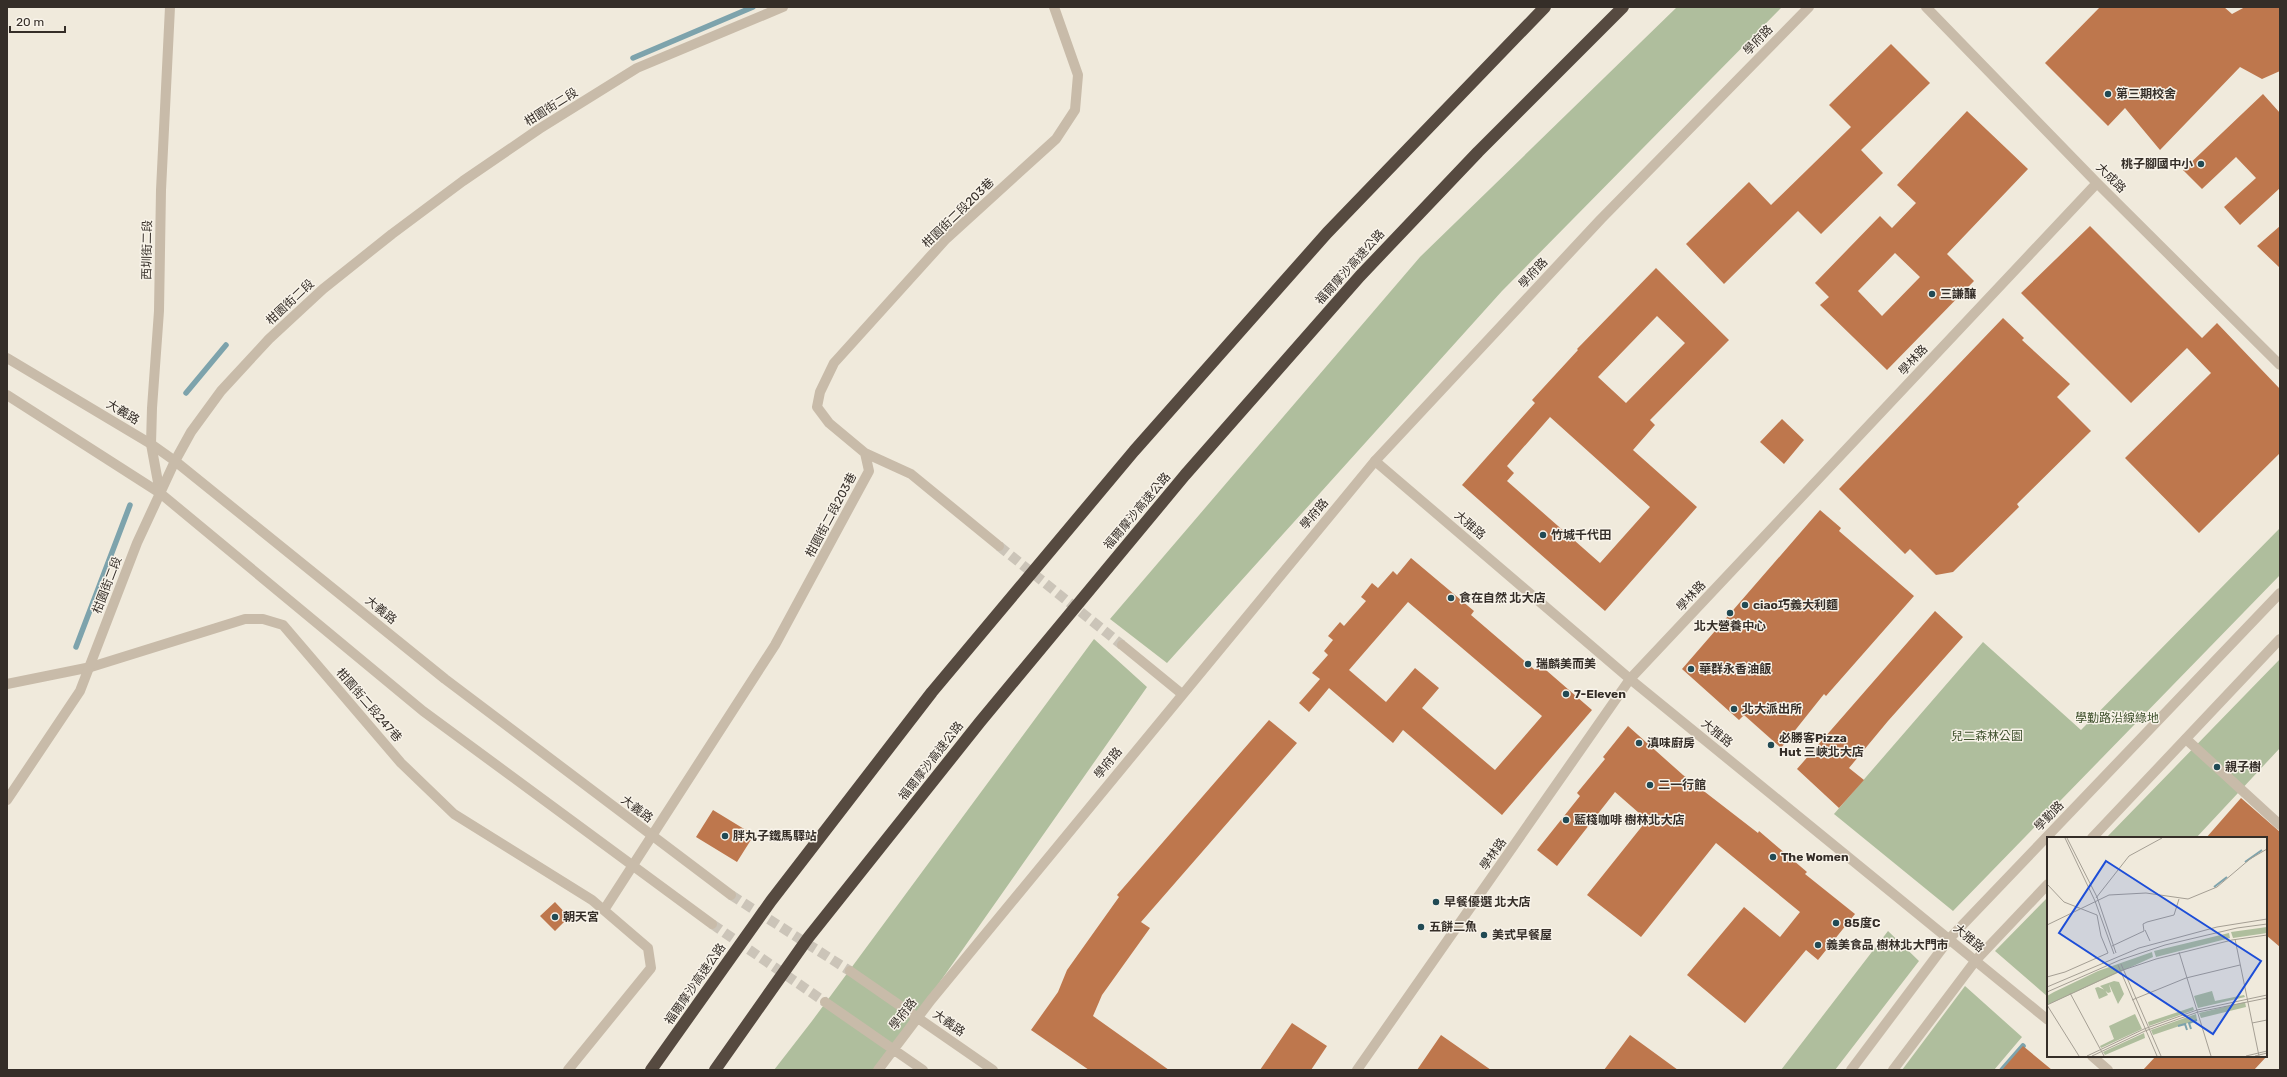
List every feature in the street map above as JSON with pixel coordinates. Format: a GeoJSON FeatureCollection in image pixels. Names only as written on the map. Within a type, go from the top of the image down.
{"type":"FeatureCollection","features":[{"type":"Feature","properties":{"kind":"highway","name":"福爾摩沙高速公路"},"geometry":{"type":"LineString","coordinates":[[651,1070],[771,901],[932,692],[1134,451],[1327,233],[1545,7]]}},
{"type":"Feature","properties":{"kind":"highway","name":"福爾摩沙高速公路"},"geometry":{"type":"LineString","coordinates":[[715,1070],[808,938],[980,722],[1185,475],[1360,276],[1478,152],[1623,7]]}},
{"type":"Feature","properties":{"kind":"street","name":"西圳街二段"},"geometry":{"type":"LineString","coordinates":[[160,493],[151,444],[159,311],[160,190],[170,7]]}},
{"type":"Feature","properties":{"kind":"street","name":"柑園街二段"},"geometry":{"type":"LineString","coordinates":[[7,800],[80,691],[91,667],[137,543],[175,461],[191,432],[221,391],[269,339],[323,289],[463,180],[539,129],[638,68],[783,7]]}},
{"type":"Feature","properties":{"kind":"street","name":"柑園街二段203巷"},"geometry":{"type":"LineString","coordinates":[[604,910],[650,836],[775,645],[869,471],[865,453],[829,423],[817,407],[820,392],[834,363],[941,245],[1056,139],[1075,110],[1078,75],[1054,7]]}},
{"type":"Feature","properties":{"kind":"street","name":"學府路"},"geometry":{"type":"LineString","coordinates":[[878,1070],[917,1017],[1375,460],[1601,219],[1809,7]]}},
{"type":"Feature","properties":{"kind":"street","name":"大成路"},"geometry":{"type":"LineString","coordinates":[[1926,7],[2097,183],[2280,365]]}},
{"type":"Feature","properties":{"kind":"street","name":"學林路"},"geometry":{"type":"LineString","coordinates":[[1357,1070],[1630,680],[2097,183]]}},
{"type":"Feature","properties":{"kind":"street","name":"大義路"},"geometry":{"type":"LineString","coordinates":[[7,358],[151,444],[175,461],[445,679],[650,836],[731,895]]}},
{"type":"Feature","properties":{"kind":"street"},"geometry":{"type":"LineString","coordinates":[[7,395],[160,493],[423,711],[712,924]]}},
{"type":"Feature","properties":{"kind":"street"},"geometry":{"type":"LineString","coordinates":[[865,453],[911,474],[998,546]]}},
{"type":"Feature","properties":{"kind":"street","name":"大雅路"},"geometry":{"type":"LineString","coordinates":[[1375,460],[1630,680],[1950,938],[2047,1019]]}},
{"type":"Feature","properties":{"kind":"street","name":"學勤路"},"geometry":{"type":"LineString","coordinates":[[1851,1070],[1950,938],[2280,593]]}},
{"type":"Feature","properties":{"kind":"street","name":"柑園街二段247巷"},"geometry":{"type":"LineString","coordinates":[[7,684],[91,667],[245,619],[263,618],[283,625],[401,763],[454,814],[604,910],[648,948],[651,968],[568,1070]]}},
{"type":"Feature","properties":{"kind":"street"},"geometry":{"type":"LineString","coordinates":[[2093,837],[2280,639]]}},
{"type":"Feature","properties":{"kind":"street"},"geometry":{"type":"LineString","coordinates":[[1122,645],[1182,694]]}},
{"type":"Feature","properties":{"kind":"street"},"geometry":{"type":"LineString","coordinates":[[2186,738],[2280,825]]}},
{"type":"Feature","properties":{"kind":"street"},"geometry":{"type":"LineString","coordinates":[[1893,1070],[1976,960],[2047,885]]}},
{"type":"Feature","properties":{"kind":"street","name":"大義路"},"geometry":{"type":"LineString","coordinates":[[850,971],[993,1070]]}},
{"type":"Feature","properties":{"kind":"street"},"geometry":{"type":"LineString","coordinates":[[825,1002],[923,1070]]}},
{"type":"Feature","properties":{"kind":"street"},"geometry":{"type":"LineString","coordinates":[[2093,1057],[2108,1070]]}},
{"type":"Feature","properties":{"kind":"green space"},"geometry":{"type":"Polygon","coordinates":[[[1677,7],[1782,7],[1502,291],[1167,663],[1110,619],[1420,257],[1677,7]]]}},
{"type":"Feature","properties":{"kind":"green space","name":"兒二森林公園"},"geometry":{"type":"Polygon","coordinates":[[[2280,528],[2280,575],[1953,911],[1834,814],[1983,642],[2081,730],[2280,528]]]}},
{"type":"Feature","properties":{"kind":"green space"},"geometry":{"type":"Polygon","coordinates":[[[1094,639],[1147,687],[878,1070],[774,1070],[812,1021],[1094,639]]]}},
{"type":"Feature","properties":{"kind":"green space"},"geometry":{"type":"Polygon","coordinates":[[[2280,659],[2280,748],[2197,837],[2107,837],[2280,659]]]}},
{"type":"Feature","properties":{"kind":"green space"},"geometry":{"type":"Polygon","coordinates":[[[2047,898],[2047,996],[1995,951],[2047,898]]]}},
{"type":"Feature","properties":{"kind":"green space"},"geometry":{"type":"Polygon","coordinates":[[[1888,931],[1919,961],[1835,1070],[1781,1070],[1888,931]]]}},
{"type":"Feature","properties":{"kind":"green space"},"geometry":{"type":"Polygon","coordinates":[[[1965,986],[2022,1037],[1994,1070],[1902,1070],[1965,986]]]}},
{"type":"Feature","properties":{"kind":"building"},"geometry":{"type":"Polygon","coordinates":[[[2100,7],[2224,7],[2232,14],[2245,7],[2280,7],[2280,71],[2262,79],[2240,67],[2160,150],[2125,108],[2108,126],[2045,63],[2100,7]]]}},
{"type":"Feature","properties":{"kind":"building"},"geometry":{"type":"Polygon","coordinates":[[[1891,44],[1930,83],[1861,150],[1883,173],[1821,234],[1798,211],[1724,284],[1686,244],[1749,182],[1771,205],[1851,127],[1829,105],[1891,44]]]}},
{"type":"Feature","properties":{"kind":"building"},"geometry":{"type":"Polygon","coordinates":[[[2263,94],[2280,113],[2280,188],[2240,225],[2224,207],[2256,178],[2236,157],[2202,189],[2183,170],[2263,94]]]}},
{"type":"Feature","properties":{"kind":"building"},"geometry":{"type":"Polygon","coordinates":[[[1967,111],[2028,169],[1947,254],[1974,281],[1887,370],[1820,305],[1829,297],[1815,283],[1880,216],[1892,228],[1916,203],[1897,185],[1967,111]],[[1895,253],[1858,291],[1882,316],[1920,277],[1895,253]]]}},
{"type":"Feature","properties":{"kind":"building"},"geometry":{"type":"Polygon","coordinates":[[[2090,226],[2202,338],[2217,323],[2280,389],[2280,453],[2199,533],[2125,458],[2211,373],[2187,348],[2131,403],[2021,293],[2090,226]]]}},
{"type":"Feature","properties":{"kind":"building"},"geometry":{"type":"Polygon","coordinates":[[[2280,226],[2280,268],[2257,246],[2280,226]]]}},
{"type":"Feature","properties":{"kind":"building"},"geometry":{"type":"Polygon","coordinates":[[[1656,268],[1729,340],[1650,420],[1655,425],[1633,450],[1697,507],[1605,611],[1462,485],[1535,403],[1532,400],[1578,350],[1577,349],[1656,268]],[[1657,316],[1598,377],[1626,403],[1685,343],[1657,316]],[[1550,417],[1507,466],[1514,473],[1507,481],[1600,563],[1650,507],[1550,417]]]}},
{"type":"Feature","properties":{"kind":"building"},"geometry":{"type":"Polygon","coordinates":[[[2003,318],[2024,338],[2022,340],[2070,384],[2057,397],[2091,431],[2017,504],[2019,507],[1953,572],[1936,575],[1910,549],[1905,554],[1839,489],[2003,318]]]}},
{"type":"Feature","properties":{"kind":"building"},"geometry":{"type":"Polygon","coordinates":[[[1782,419],[1804,440],[1784,464],[1760,442],[1782,419]]]}},
{"type":"Feature","properties":{"kind":"building"},"geometry":{"type":"Polygon","coordinates":[[[1820,510],[1841,528],[1839,531],[1914,596],[1826,696],[1824,694],[1781,748],[1744,715],[1739,720],[1682,669],[1820,510]]]}},
{"type":"Feature","properties":{"kind":"building"},"geometry":{"type":"Polygon","coordinates":[[[1411,558],[1474,611],[1471,615],[1535,670],[1539,664],[1592,710],[1502,815],[1403,730],[1393,743],[1329,688],[1309,712],[1299,703],[1320,679],[1312,673],[1328,655],[1324,651],[1333,640],[1328,636],[1340,622],[1344,626],[1366,601],[1361,597],[1372,583],[1378,588],[1393,571],[1397,575],[1411,558]],[[1408,602],[1349,670],[1386,702],[1415,668],[1439,688],[1422,708],[1495,770],[1542,716],[1408,602]]]}},
{"type":"Feature","properties":{"kind":"building"},"geometry":{"type":"Polygon","coordinates":[[[1935,611],[1963,637],[1888,721],[1849,768],[1864,780],[1839,808],[1797,769],[1935,611]]]}},
{"type":"Feature","properties":{"kind":"building"},"geometry":{"type":"Polygon","coordinates":[[[1269,720],[1297,743],[1141,922],[1150,928],[1102,995],[1093,1016],[1169,1070],[1089,1070],[1031,1030],[1058,992],[1067,970],[1119,897],[1117,895],[1269,720]]]}},
{"type":"Feature","properties":{"kind":"building"},"geometry":{"type":"Polygon","coordinates":[[[1628,726],[1683,775],[1758,833],[1759,831],[1807,872],[1805,874],[1855,914],[1818,960],[1806,950],[1745,1023],[1687,975],[1744,907],[1780,937],[1800,912],[1716,843],[1641,937],[1587,895],[1647,820],[1615,792],[1557,866],[1537,850],[1580,796],[1577,793],[1605,759],[1603,757],[1628,726]]]}},
{"type":"Feature","properties":{"kind":"building"},"geometry":{"type":"Polygon","coordinates":[[[2241,798],[2280,832],[2280,947],[2267,936],[2267,837],[2207,837],[2241,798]]]}},
{"type":"Feature","properties":{"kind":"building","name":"胖丸子鐵馬驛站"},"geometry":{"type":"Polygon","coordinates":[[[713,810],[754,835],[737,862],[696,837],[713,810]]]}},
{"type":"Feature","properties":{"kind":"building","name":"朝天宮"},"geometry":{"type":"Polygon","coordinates":[[[555,902],[569,917],[555,931],[540,916],[555,902]]]}},
{"type":"Feature","properties":{"kind":"building"},"geometry":{"type":"Polygon","coordinates":[[[1292,1023],[1327,1046],[1311,1070],[1260,1070],[1292,1023]]]}},
{"type":"Feature","properties":{"kind":"building"},"geometry":{"type":"Polygon","coordinates":[[[1441,1035],[1491,1070],[1417,1070],[1441,1035]]]}},
{"type":"Feature","properties":{"kind":"building"},"geometry":{"type":"Polygon","coordinates":[[[1630,1035],[1678,1070],[1604,1070],[1630,1035]]]}},
{"type":"Feature","properties":{"kind":"building"},"geometry":{"type":"Polygon","coordinates":[[[2023,1046],[2052,1070],[2002,1070],[2023,1046]]]}},
{"type":"Feature","properties":{"kind":"building"},"geometry":{"type":"Polygon","coordinates":[[[2155,1057],[2266,1057],[2254,1070],[2143,1070],[2155,1057]]]}},
{"type":"Feature","properties":{"kind":"waterway"},"geometry":{"type":"LineString","coordinates":[[633,58],[753,7]]}},
{"type":"Feature","properties":{"kind":"waterway"},"geometry":{"type":"LineString","coordinates":[[186,393],[226,345]]}},
{"type":"Feature","properties":{"kind":"waterway"},"geometry":{"type":"LineString","coordinates":[[76,647],[130,505]]}},
{"type":"Feature","properties":{"kind":"waterway"},"geometry":{"type":"LineString","coordinates":[[2002,1070],[2023,1046]]}},
{"type":"Feature","properties":{"kind":"tunnel"},"geometry":{"type":"LineString","coordinates":[[999,546],[1122,645]]}},
{"type":"Feature","properties":{"kind":"tunnel"},"geometry":{"type":"LineString","coordinates":[[731,895],[850,971]]}},
{"type":"Feature","properties":{"kind":"tunnel"},"geometry":{"type":"LineString","coordinates":[[712,924],[825,1002]]}},
{"type":"Feature","properties":{"kind":"place","name":"第三期校舍"},"geometry":{"type":"Point","coordinates":[2108,94]}},
{"type":"Feature","properties":{"kind":"place","name":"桃子腳國中小"},"geometry":{"type":"Point","coordinates":[2201,164]}},
{"type":"Feature","properties":{"kind":"place","name":"三謙釀"},"geometry":{"type":"Point","coordinates":[1932,294]}},
{"type":"Feature","properties":{"kind":"place","name":"竹城千代田"},"geometry":{"type":"Point","coordinates":[1543,535]}},
{"type":"Feature","properties":{"kind":"place","name":"食在自然 北大店"},"geometry":{"type":"Point","coordinates":[1451,598]}},
{"type":"Feature","properties":{"kind":"place","name":"ciao巧義大利麵"},"geometry":{"type":"Point","coordinates":[1745,605]}},
{"type":"Feature","properties":{"kind":"place","name":"北大營養中心"},"geometry":{"type":"Point","coordinates":[1730,613]}},
{"type":"Feature","properties":{"kind":"place","name":"瑞麟美而美"},"geometry":{"type":"Point","coordinates":[1528,664]}},
{"type":"Feature","properties":{"kind":"place","name":"華群永香油飯"},"geometry":{"type":"Point","coordinates":[1691,669]}},
{"type":"Feature","properties":{"kind":"place","name":"7-Eleven"},"geometry":{"type":"Point","coordinates":[1566,694]}},
{"type":"Feature","properties":{"kind":"place","name":"北大派出所"},"geometry":{"type":"Point","coordinates":[1734,709]}},
{"type":"Feature","properties":{"kind":"place","name":"滇味廚房"},"geometry":{"type":"Point","coordinates":[1639,743]}},
{"type":"Feature","properties":{"kind":"place","name":"必勝客Pizza Hut 三峽北大店"},"geometry":{"type":"Point","coordinates":[1771,745]}},
{"type":"Feature","properties":{"kind":"place","name":"親子樹"},"geometry":{"type":"Point","coordinates":[2217,767]}},
{"type":"Feature","properties":{"kind":"place","name":"二一行館"},"geometry":{"type":"Point","coordinates":[1650,785]}},
{"type":"Feature","properties":{"kind":"place","name":"藍棧咖啡 樹林北大店"},"geometry":{"type":"Point","coordinates":[1566,820]}},
{"type":"Feature","properties":{"kind":"place","name":"胖丸子鐵馬驛站"},"geometry":{"type":"Point","coordinates":[725,836]}},
{"type":"Feature","properties":{"kind":"place","name":"The Women"},"geometry":{"type":"Point","coordinates":[1773,857]}},
{"type":"Feature","properties":{"kind":"place","name":"早餐優選 北大店"},"geometry":{"type":"Point","coordinates":[1436,902]}},
{"type":"Feature","properties":{"kind":"place","name":"朝天宮"},"geometry":{"type":"Point","coordinates":[555,917]}},
{"type":"Feature","properties":{"kind":"place","name":"85度C"},"geometry":{"type":"Point","coordinates":[1836,923]}},
{"type":"Feature","properties":{"kind":"place","name":"五餅二魚"},"geometry":{"type":"Point","coordinates":[1421,927]}},
{"type":"Feature","properties":{"kind":"place","name":"美式早餐屋"},"geometry":{"type":"Point","coordinates":[1484,935]}},
{"type":"Feature","properties":{"kind":"place","name":"義美食品 樹林北大門市"},"geometry":{"type":"Point","coordinates":[1818,945]}},
{"type":"Feature","properties":{"kind":"park label","name":"學勤路沿線綠地"},"geometry":{"type":"Point","coordinates":[2117,718]}}]}
